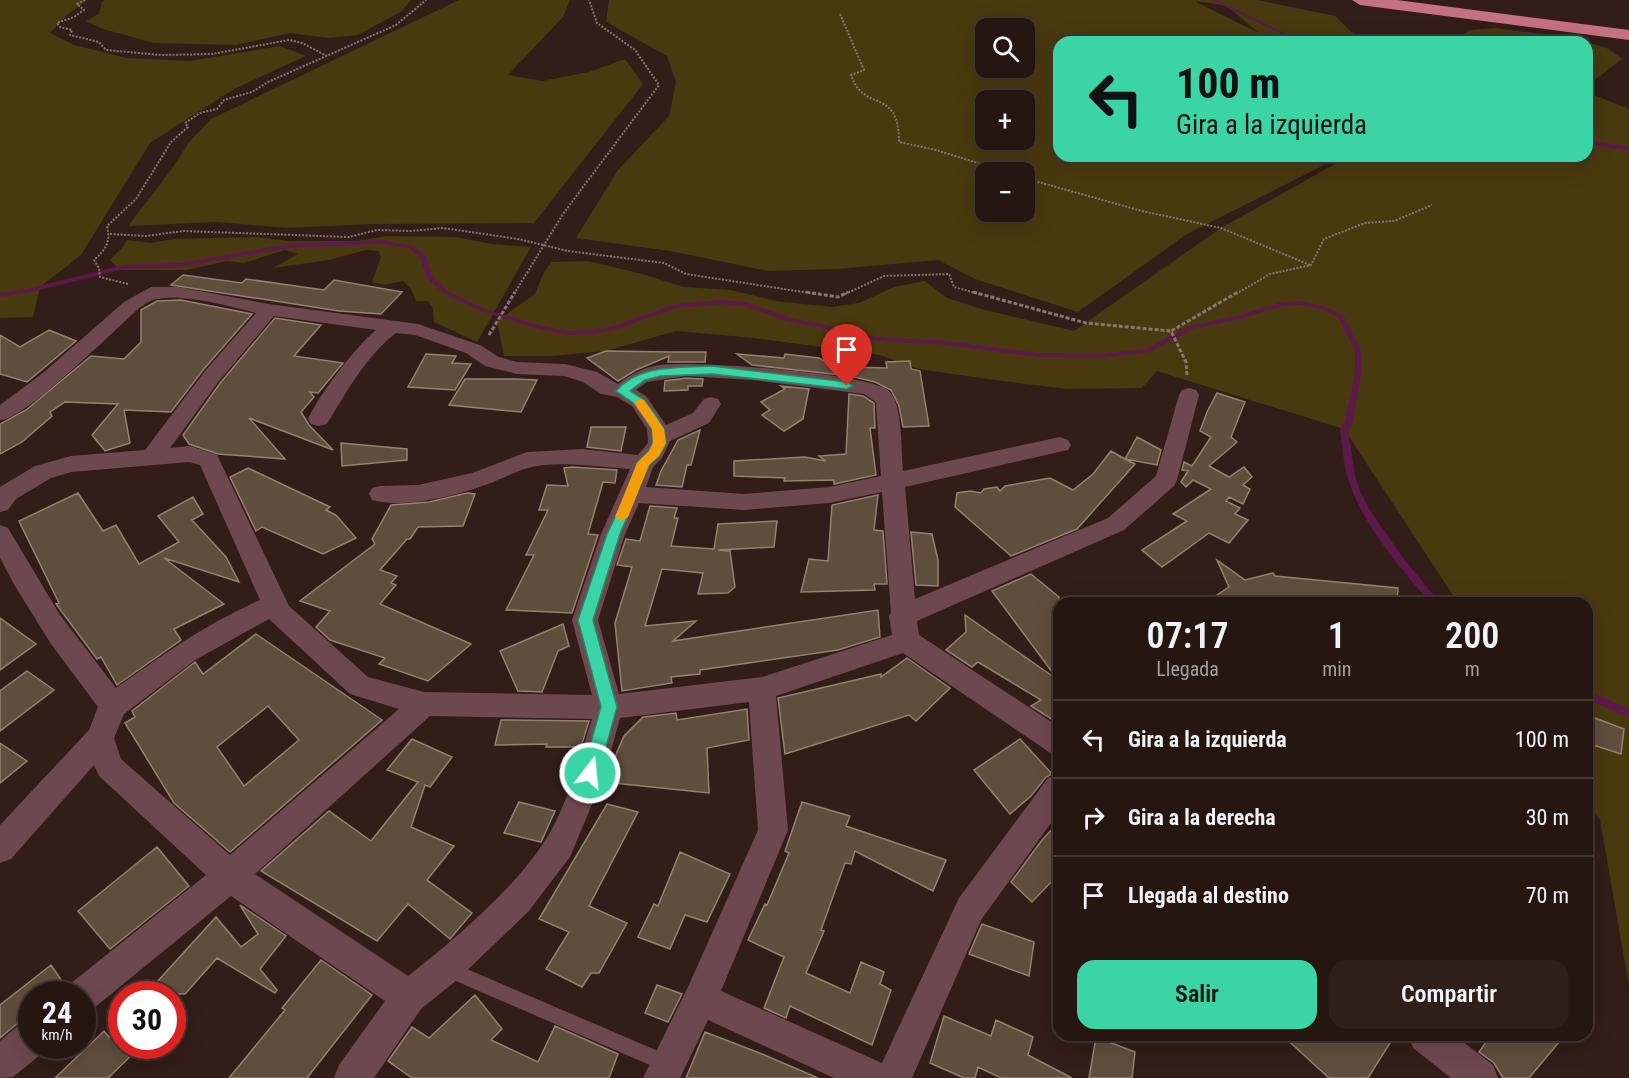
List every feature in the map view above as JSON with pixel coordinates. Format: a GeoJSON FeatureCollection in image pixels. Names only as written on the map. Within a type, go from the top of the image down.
{"type":"FeatureCollection","features":[{"type":"Feature","properties":{"kind":"highway"},"geometry":{"type":"LineString","coordinates":[[1360,0],[1629,35]]}},
{"type":"Feature","properties":{"kind":"street"},"geometry":{"type":"LineString","coordinates":[[1,414],[50,378],[131,306],[151,293],[178,293],[269,310],[441,336],[473,349],[492,362],[517,368],[565,370],[590,377],[608,389],[622,391],[639,401],[658,429],[660,443],[654,453],[643,463],[632,494],[613,534],[585,620],[609,707],[590,773],[559,846],[517,901],[445,968],[409,997],[352,1078]]}},
{"type":"Feature","properties":{"kind":"street"},"geometry":{"type":"LineString","coordinates":[[151,458],[212,376],[269,310]]}},
{"type":"Feature","properties":{"kind":"street"},"geometry":{"type":"LineString","coordinates":[[319,419],[325,405],[346,380],[358,360],[377,338],[392,327]]}},
{"type":"Feature","properties":{"kind":"street"},"geometry":{"type":"LineString","coordinates":[[622,391],[641,377],[661,372],[712,370],[869,388],[880,394],[886,401],[904,629],[1053,736]]}},
{"type":"Feature","properties":{"kind":"street"},"geometry":{"type":"LineString","coordinates":[[0,504],[8,493],[43,472],[71,464],[190,454],[209,460],[279,613],[360,686],[424,704],[609,707],[762,689],[904,629],[1116,524],[1166,480],[1189,394]]}},
{"type":"Feature","properties":{"kind":"street"},"geometry":{"type":"LineString","coordinates":[[659,437],[701,418],[711,404]]}},
{"type":"Feature","properties":{"kind":"street"},"geometry":{"type":"LineString","coordinates":[[632,494],[744,502],[829,495],[1060,445]]}},
{"type":"Feature","properties":{"kind":"street"},"geometry":{"type":"LineString","coordinates":[[380,494],[418,493],[476,480],[527,460],[582,457],[643,463]]}},
{"type":"Feature","properties":{"kind":"street"},"geometry":{"type":"LineString","coordinates":[[0,534],[17,568],[69,649],[100,686],[113,706]]}},
{"type":"Feature","properties":{"kind":"street"},"geometry":{"type":"LineString","coordinates":[[0,848],[100,738],[113,706],[186,652],[274,605]]}},
{"type":"Feature","properties":{"kind":"street"},"geometry":{"type":"LineString","coordinates":[[664,1071],[700,999],[773,830],[762,689]]}},
{"type":"Feature","properties":{"kind":"street"},"geometry":{"type":"LineString","coordinates":[[96,985],[230,876],[424,704]]}},
{"type":"Feature","properties":{"kind":"street"},"geometry":{"type":"LineString","coordinates":[[100,738],[109,767],[230,876],[409,997]]}},
{"type":"Feature","properties":{"kind":"street"},"geometry":{"type":"LineString","coordinates":[[894,1078],[970,909],[1053,796]]}},
{"type":"Feature","properties":{"kind":"street"},"geometry":{"type":"LineString","coordinates":[[700,999],[875,1078]]}},
{"type":"Feature","properties":{"kind":"street"},"geometry":{"type":"LineString","coordinates":[[1434,1041],[1480,1078]]}},
{"type":"Feature","properties":{"kind":"street"},"geometry":{"type":"LineString","coordinates":[[0,1064],[18,1049]]}},
{"type":"Feature","properties":{"kind":"lane"},"geometry":{"type":"LineString","coordinates":[[445,968],[664,1071]]}},
{"type":"Feature","properties":{"kind":"path"},"geometry":{"type":"LineString","coordinates":[[85,0],[77,4],[84,10],[74,17],[57,23],[60,27],[72,30],[70,35],[99,42],[106,50],[184,56],[212,54],[289,40],[308,45],[327,56]]}},
{"type":"Feature","properties":{"kind":"path"},"geometry":{"type":"LineString","coordinates":[[151,293],[150,288],[100,277],[99,268],[94,260],[109,246],[110,234],[107,226],[136,199],[171,142],[188,127],[185,123],[200,113],[217,109],[224,100],[252,92],[268,82],[396,25],[426,0]]}},
{"type":"Feature","properties":{"kind":"path"},"geometry":{"type":"LineString","coordinates":[[479,354],[562,214],[659,85],[635,50],[597,23],[589,0]]}},
{"type":"Feature","properties":{"kind":"path"},"geometry":{"type":"LineString","coordinates":[[840,14],[864,69],[851,75],[852,86],[861,95],[878,99],[892,108],[898,118],[901,131],[899,142],[975,162]]}},
{"type":"Feature","properties":{"kind":"path"},"geometry":{"type":"LineString","coordinates":[[1035,181],[1143,211],[1221,228],[1311,265]]}},
{"type":"Feature","properties":{"kind":"path"},"geometry":{"type":"LineString","coordinates":[[1311,265],[1324,239],[1365,224],[1394,221],[1432,205]]}},
{"type":"Feature","properties":{"kind":"path"},"geometry":{"type":"LineString","coordinates":[[110,234],[146,236],[183,231],[349,237],[377,230],[443,228],[545,244],[568,251],[664,263],[686,274],[838,297],[884,276],[949,274],[954,287],[1086,323],[1171,331],[1270,274],[1311,265]]}},
{"type":"Feature","properties":{"kind":"path"},"geometry":{"type":"LineString","coordinates":[[1171,331],[1186,362],[1189,394]]}},
{"type":"Feature","properties":{"kind":"shaded area"},"geometry":{"type":"Polygon","coordinates":[[[0,0],[87,0],[68,14],[50,33],[74,45],[127,58],[190,61],[280,46],[306,56],[234,89],[150,143],[81,255],[40,287],[33,317],[0,318],[0,0]]]}},
{"type":"Feature","properties":{"kind":"shaded area"},"geometry":{"type":"Polygon","coordinates":[[[411,0],[402,11],[358,35],[329,38],[290,33],[236,45],[154,43],[103,29],[86,21],[99,14],[102,1],[411,0]]]}},
{"type":"Feature","properties":{"kind":"shaded area"},"geometry":{"type":"Polygon","coordinates":[[[459,0],[570,0],[563,17],[508,75],[542,81],[589,72],[625,59],[643,84],[534,223],[370,224],[288,228],[217,222],[128,226],[190,141],[211,119],[459,0]]]}},
{"type":"Feature","properties":{"kind":"shaded area"},"geometry":{"type":"Polygon","coordinates":[[[609,0],[1257,0],[1335,16],[1356,36],[1053,36],[1053,162],[1330,162],[1187,234],[1078,312],[975,279],[938,260],[837,269],[768,271],[670,251],[576,238],[618,170],[669,116],[676,82],[667,56],[606,22],[609,0]],[[1196,1],[1259,33],[1227,6],[1196,1]]]}},
{"type":"Feature","properties":{"kind":"shaded area"},"geometry":{"type":"Polygon","coordinates":[[[1496,28],[1555,36],[1460,36],[1470,30],[1496,28]]]}},
{"type":"Feature","properties":{"kind":"shaded area"},"geometry":{"type":"Polygon","coordinates":[[[1593,44],[1607,48],[1622,59],[1593,81],[1593,44]]]}},
{"type":"Feature","properties":{"kind":"shaded area"},"geometry":{"type":"Polygon","coordinates":[[[1593,95],[1629,109],[1629,986],[1600,820],[1593,810],[1593,597],[1454,597],[1344,429],[1157,371],[1142,388],[1067,389],[918,369],[880,355],[754,338],[676,331],[606,351],[552,356],[504,356],[497,321],[535,294],[544,272],[552,262],[588,261],[684,287],[731,290],[776,301],[832,307],[859,303],[894,287],[925,281],[947,298],[985,310],[1074,331],[1221,228],[1338,162],[1593,162],[1593,95]]]}},
{"type":"Feature","properties":{"kind":"shaded area"},"geometry":{"type":"Polygon","coordinates":[[[387,236],[455,237],[492,244],[531,247],[477,342],[434,322],[433,308],[428,301],[416,301],[411,289],[403,281],[384,285],[372,282],[381,257],[378,251],[366,250],[329,260],[273,268],[298,254],[285,250],[244,263],[227,261],[187,270],[120,270],[110,260],[127,240],[150,243],[174,239],[257,237],[289,241],[357,241],[387,236]]]}},
{"type":"Feature","properties":{"kind":"building"},"geometry":{"type":"Polygon","coordinates":[[[183,275],[242,283],[246,279],[324,290],[334,280],[402,292],[381,314],[339,311],[171,285],[183,275]]]}},
{"type":"Feature","properties":{"kind":"building"},"geometry":{"type":"Polygon","coordinates":[[[181,300],[252,314],[203,370],[171,412],[124,410],[130,443],[105,451],[92,435],[118,404],[65,402],[50,412],[52,416],[22,442],[0,454],[0,424],[26,410],[91,356],[124,359],[141,342],[141,310],[157,301],[181,300]]]}},
{"type":"Feature","properties":{"kind":"building"},"geometry":{"type":"Polygon","coordinates":[[[275,318],[321,325],[294,356],[343,363],[318,393],[310,392],[314,397],[301,412],[309,425],[333,450],[249,418],[285,459],[218,454],[189,444],[183,435],[221,382],[275,318]]]}},
{"type":"Feature","properties":{"kind":"building"},"geometry":{"type":"Polygon","coordinates":[[[49,330],[76,341],[27,382],[0,374],[0,335],[20,347],[49,330]]]}},
{"type":"Feature","properties":{"kind":"building"},"geometry":{"type":"Polygon","coordinates":[[[606,351],[706,352],[705,362],[668,362],[669,356],[636,370],[618,381],[587,358],[606,351]]]}},
{"type":"Feature","properties":{"kind":"building"},"geometry":{"type":"Polygon","coordinates":[[[426,354],[456,356],[452,363],[471,364],[455,390],[408,387],[426,354]]]}},
{"type":"Feature","properties":{"kind":"building"},"geometry":{"type":"Polygon","coordinates":[[[737,354],[784,358],[785,354],[819,358],[850,376],[752,365],[737,354]]]}},
{"type":"Feature","properties":{"kind":"building"},"geometry":{"type":"Polygon","coordinates":[[[910,361],[911,369],[920,371],[929,426],[903,427],[899,406],[891,390],[875,382],[850,376],[850,367],[887,368],[886,362],[910,361]]]}},
{"type":"Feature","properties":{"kind":"building"},"geometry":{"type":"Polygon","coordinates":[[[686,378],[703,379],[702,386],[688,386],[688,390],[664,391],[665,381],[686,378]]]}},
{"type":"Feature","properties":{"kind":"building"},"geometry":{"type":"Polygon","coordinates":[[[465,379],[537,380],[521,412],[449,405],[465,379]]]}},
{"type":"Feature","properties":{"kind":"building"},"geometry":{"type":"Polygon","coordinates":[[[781,386],[809,389],[803,419],[784,431],[762,415],[770,410],[761,402],[785,389],[781,386]]]}},
{"type":"Feature","properties":{"kind":"building"},"geometry":{"type":"Polygon","coordinates":[[[1217,393],[1245,402],[1231,437],[1237,442],[1209,466],[1229,477],[1244,467],[1252,477],[1243,485],[1250,489],[1243,504],[1229,497],[1226,501],[1240,508],[1235,514],[1248,520],[1229,543],[1209,533],[1162,567],[1142,550],[1187,521],[1173,514],[1211,489],[1193,480],[1186,487],[1181,482],[1188,471],[1182,470],[1184,462],[1192,466],[1211,437],[1200,431],[1217,393]]]}},
{"type":"Feature","properties":{"kind":"building"},"geometry":{"type":"Polygon","coordinates":[[[849,394],[863,396],[874,403],[875,428],[870,428],[876,475],[834,484],[834,480],[784,481],[785,478],[734,476],[734,461],[805,457],[826,461],[819,456],[846,454],[849,394]]]}},
{"type":"Feature","properties":{"kind":"building"},"geometry":{"type":"Polygon","coordinates":[[[591,427],[626,427],[621,451],[587,447],[591,427]]]}},
{"type":"Feature","properties":{"kind":"building"},"geometry":{"type":"Polygon","coordinates":[[[700,430],[691,465],[687,465],[682,487],[656,485],[678,440],[700,430]]]}},
{"type":"Feature","properties":{"kind":"building"},"geometry":{"type":"Polygon","coordinates":[[[1137,437],[1161,450],[1157,465],[1125,459],[1137,437]]]}},
{"type":"Feature","properties":{"kind":"building"},"geometry":{"type":"Polygon","coordinates":[[[341,443],[407,449],[407,460],[342,466],[341,443]]]}},
{"type":"Feature","properties":{"kind":"building"},"geometry":{"type":"Polygon","coordinates":[[[1111,451],[1135,464],[1077,529],[1011,556],[955,507],[957,493],[970,491],[981,493],[984,489],[997,487],[1000,491],[1005,486],[1050,478],[1073,490],[1093,474],[1111,451]]]}},
{"type":"Feature","properties":{"kind":"building"},"geometry":{"type":"Polygon","coordinates":[[[248,468],[330,507],[326,510],[336,515],[356,538],[323,554],[262,527],[256,531],[230,477],[248,468]]]}},
{"type":"Feature","properties":{"kind":"building"},"geometry":{"type":"Polygon","coordinates":[[[564,468],[617,470],[615,483],[603,482],[588,534],[598,535],[572,613],[506,610],[534,555],[526,555],[548,510],[539,510],[547,485],[568,486],[564,468]]]}},
{"type":"Feature","properties":{"kind":"building"},"geometry":{"type":"Polygon","coordinates":[[[78,493],[103,531],[116,525],[139,564],[179,542],[158,516],[193,497],[203,514],[192,520],[226,557],[239,582],[164,558],[224,604],[174,629],[181,640],[117,685],[101,657],[97,659],[56,604],[59,603],[19,521],[78,493]]]}},
{"type":"Feature","properties":{"kind":"building"},"geometry":{"type":"Polygon","coordinates":[[[467,493],[475,494],[463,526],[418,527],[410,539],[407,539],[380,570],[397,576],[391,583],[396,585],[380,604],[471,644],[428,681],[379,664],[385,658],[330,640],[316,627],[330,611],[300,601],[375,544],[372,539],[391,505],[429,502],[467,493]]]}},
{"type":"Feature","properties":{"kind":"building"},"geometry":{"type":"Polygon","coordinates":[[[878,495],[874,530],[883,531],[887,584],[874,584],[875,590],[801,592],[809,559],[828,561],[832,505],[878,495]]]}},
{"type":"Feature","properties":{"kind":"building"},"geometry":{"type":"Polygon","coordinates":[[[650,506],[677,508],[674,518],[678,518],[671,546],[714,549],[718,524],[777,521],[774,547],[718,550],[730,551],[735,587],[728,593],[698,594],[703,573],[662,569],[645,626],[696,621],[673,641],[878,610],[880,637],[838,650],[700,670],[700,674],[671,677],[672,683],[622,691],[615,623],[632,567],[617,565],[626,539],[640,541],[650,506]]]}},
{"type":"Feature","properties":{"kind":"building"},"geometry":{"type":"Polygon","coordinates":[[[911,532],[932,534],[938,560],[938,586],[916,585],[911,532]]]}},
{"type":"Feature","properties":{"kind":"building"},"geometry":{"type":"Polygon","coordinates":[[[1217,560],[1245,580],[1273,573],[1275,576],[1398,588],[1397,597],[1214,597],[1229,587],[1217,560]]]}},
{"type":"Feature","properties":{"kind":"building"},"geometry":{"type":"Polygon","coordinates":[[[1031,574],[1059,597],[1053,597],[1053,673],[992,591],[1031,574]]]}},
{"type":"Feature","properties":{"kind":"building"},"geometry":{"type":"Polygon","coordinates":[[[965,615],[1053,677],[1053,720],[1031,706],[1041,700],[978,662],[972,667],[946,650],[966,632],[965,615]]]}},
{"type":"Feature","properties":{"kind":"building"},"geometry":{"type":"Polygon","coordinates":[[[0,618],[36,644],[0,670],[0,618]]]}},
{"type":"Feature","properties":{"kind":"building"},"geometry":{"type":"Polygon","coordinates":[[[563,624],[569,646],[558,651],[542,692],[518,691],[500,651],[563,624]]]}},
{"type":"Feature","properties":{"kind":"building"},"geometry":{"type":"Polygon","coordinates":[[[256,634],[382,720],[230,852],[174,803],[125,723],[135,717],[132,711],[195,662],[203,674],[256,634]],[[268,706],[217,747],[244,786],[299,740],[268,706]]]}},
{"type":"Feature","properties":{"kind":"building"},"geometry":{"type":"Polygon","coordinates":[[[907,658],[950,688],[916,721],[909,715],[785,754],[778,698],[881,674],[881,677],[907,658]]]}},
{"type":"Feature","properties":{"kind":"building"},"geometry":{"type":"Polygon","coordinates":[[[27,671],[54,690],[0,731],[0,691],[27,671]]]}},
{"type":"Feature","properties":{"kind":"building"},"geometry":{"type":"Polygon","coordinates":[[[747,709],[749,740],[707,748],[709,793],[604,782],[624,736],[643,717],[676,713],[677,720],[747,709]]]}},
{"type":"Feature","properties":{"kind":"building"},"geometry":{"type":"Polygon","coordinates":[[[1593,717],[1624,729],[1621,754],[1593,745],[1593,717]]]}},
{"type":"Feature","properties":{"kind":"building"},"geometry":{"type":"Polygon","coordinates":[[[501,720],[589,721],[581,747],[546,747],[547,744],[495,745],[501,720]]]}},
{"type":"Feature","properties":{"kind":"building"},"geometry":{"type":"Polygon","coordinates":[[[412,739],[452,757],[430,787],[425,785],[411,827],[454,846],[427,880],[472,913],[450,939],[408,904],[377,941],[261,871],[329,811],[371,841],[418,782],[387,770],[412,739]]]}},
{"type":"Feature","properties":{"kind":"building"},"geometry":{"type":"Polygon","coordinates":[[[1020,739],[1052,774],[1046,777],[1031,796],[1010,814],[974,770],[1020,739]]]}},
{"type":"Feature","properties":{"kind":"building"},"geometry":{"type":"Polygon","coordinates":[[[0,743],[27,761],[0,783],[0,743]]]}},
{"type":"Feature","properties":{"kind":"building"},"geometry":{"type":"Polygon","coordinates":[[[519,802],[555,811],[541,842],[504,833],[519,802]]]}},
{"type":"Feature","properties":{"kind":"building"},"geometry":{"type":"Polygon","coordinates":[[[802,802],[850,816],[846,826],[946,860],[933,891],[855,851],[851,864],[845,863],[821,930],[824,931],[806,973],[850,993],[861,962],[884,972],[880,984],[891,990],[872,1045],[790,1006],[786,1018],[764,1008],[784,957],[748,940],[765,904],[767,905],[789,853],[785,851],[802,802]]]}},
{"type":"Feature","properties":{"kind":"building"},"geometry":{"type":"Polygon","coordinates":[[[607,804],[638,812],[589,906],[627,923],[599,973],[591,973],[582,987],[546,969],[569,932],[539,919],[607,804]]]}},
{"type":"Feature","properties":{"kind":"building"},"geometry":{"type":"Polygon","coordinates":[[[1053,828],[1053,880],[1032,902],[1011,882],[1053,828]]]}},
{"type":"Feature","properties":{"kind":"building"},"geometry":{"type":"Polygon","coordinates":[[[157,847],[189,886],[110,949],[78,911],[157,847]]]}},
{"type":"Feature","properties":{"kind":"building"},"geometry":{"type":"Polygon","coordinates":[[[680,852],[730,874],[707,922],[685,915],[670,949],[638,937],[654,904],[658,906],[680,852]]]}},
{"type":"Feature","properties":{"kind":"building"},"geometry":{"type":"Polygon","coordinates":[[[240,905],[286,936],[260,969],[277,990],[275,993],[217,958],[186,993],[186,981],[158,981],[216,917],[241,947],[258,934],[240,905]]]}},
{"type":"Feature","properties":{"kind":"building"},"geometry":{"type":"Polygon","coordinates":[[[982,924],[1034,942],[1029,976],[969,954],[982,924]]]}},
{"type":"Feature","properties":{"kind":"building"},"geometry":{"type":"Polygon","coordinates":[[[321,960],[372,995],[307,1078],[229,1078],[285,1010],[282,1008],[321,960]]]}},
{"type":"Feature","properties":{"kind":"building"},"geometry":{"type":"Polygon","coordinates":[[[51,965],[62,981],[31,981],[51,965]]]}},
{"type":"Feature","properties":{"kind":"building"},"geometry":{"type":"Polygon","coordinates":[[[657,985],[682,994],[668,1022],[645,1013],[657,985]]]}},
{"type":"Feature","properties":{"kind":"building"},"geometry":{"type":"Polygon","coordinates":[[[18,991],[18,1023],[0,1038],[0,1005],[18,991]]]}},
{"type":"Feature","properties":{"kind":"building"},"geometry":{"type":"Polygon","coordinates":[[[475,995],[502,1029],[491,1040],[538,1062],[555,1026],[618,1054],[609,1078],[412,1078],[388,1061],[412,1027],[429,1038],[475,995]]]}},
{"type":"Feature","properties":{"kind":"building"},"geometry":{"type":"Polygon","coordinates":[[[944,1016],[991,1036],[996,1020],[1033,1037],[1028,1055],[1072,1078],[1001,1078],[978,1067],[975,1078],[964,1078],[930,1063],[944,1016]]]}},
{"type":"Feature","properties":{"kind":"building"},"geometry":{"type":"Polygon","coordinates":[[[104,1031],[108,1036],[108,1059],[128,1059],[108,1078],[55,1078],[75,1059],[96,1059],[96,1039],[104,1031]]]}},
{"type":"Feature","properties":{"kind":"building"},"geometry":{"type":"Polygon","coordinates":[[[705,1032],[762,1054],[818,1078],[686,1078],[705,1032]]]}},
{"type":"Feature","properties":{"kind":"building"},"geometry":{"type":"Polygon","coordinates":[[[1095,1041],[1106,1041],[1135,1052],[1132,1078],[1089,1078],[1095,1041]]]}},
{"type":"Feature","properties":{"kind":"building"},"geometry":{"type":"Polygon","coordinates":[[[1289,1041],[1391,1041],[1368,1078],[1329,1078],[1289,1041]]]}},
{"type":"Feature","properties":{"kind":"building"},"geometry":{"type":"Polygon","coordinates":[[[1487,1041],[1560,1041],[1529,1078],[1503,1078],[1494,1063],[1479,1052],[1487,1041]]]}},
{"type":"Feature","properties":{"kind":"waterway"},"geometry":{"type":"LineString","coordinates":[[1214,0],[1289,36]]}},
{"type":"Feature","properties":{"kind":"waterway"},"geometry":{"type":"LineString","coordinates":[[1593,143],[1629,149]]}},
{"type":"Feature","properties":{"kind":"waterway"},"geometry":{"type":"LineString","coordinates":[[0,295],[31,290],[124,267],[180,265],[288,246],[382,242],[411,247],[424,257],[429,277],[445,292],[483,310],[541,328],[569,333],[595,332],[619,327],[675,306],[722,302],[745,304],[786,319],[847,334],[887,340],[938,342],[1038,355],[1101,356],[1148,351],[1191,327],[1238,318],[1282,304],[1302,303],[1324,308],[1341,316],[1358,351],[1358,375],[1348,425],[1344,429],[1351,476],[1364,508],[1375,525],[1431,597]]}},
{"type":"Feature","properties":{"kind":"waterway"},"geometry":{"type":"LineString","coordinates":[[1593,697],[1629,714]]}},
{"type":"Feature","properties":{"kind":"slow traffic"},"geometry":{"type":"LineString","coordinates":[[622,517],[643,463],[654,453],[660,443],[658,429],[640,403]]}},
{"type":"Feature","properties":{"kind":"route"},"geometry":{"type":"LineString","coordinates":[[590,773],[609,707],[585,620],[613,534],[632,494],[643,463],[654,453],[660,443],[658,429],[639,401],[622,391],[641,377],[661,372],[712,370],[847,386]]}}]}
